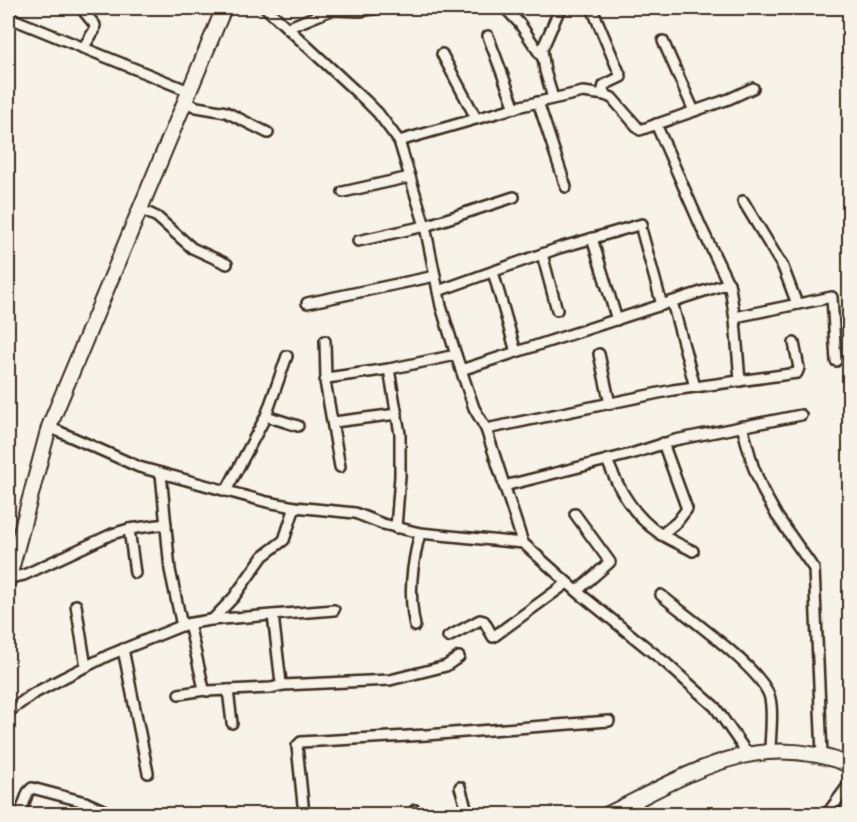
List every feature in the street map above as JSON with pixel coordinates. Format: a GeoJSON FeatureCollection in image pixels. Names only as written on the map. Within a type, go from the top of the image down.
{"type":"FeatureCollection","features":[{"type":"Feature","properties":{"kind":"street"},"geometry":{"type":"LineString","coordinates":[[81,8],[95,25],[94,31],[83,48]]}},
{"type":"Feature","properties":{"kind":"street"},"geometry":{"type":"LineString","coordinates":[[166,524],[129,529],[103,538],[24,576],[8,580],[49,427],[224,8]]}},
{"type":"Feature","properties":{"kind":"street"},"geometry":{"type":"LineString","coordinates":[[266,8],[378,113],[399,141],[425,226],[438,291],[456,355],[474,408],[486,429],[523,543],[567,583],[668,664],[715,707],[747,753]]}},
{"type":"Feature","properties":{"kind":"street"},"geometry":{"type":"LineString","coordinates":[[287,28],[331,10],[360,11],[379,8]]}},
{"type":"Feature","properties":{"kind":"street"},"geometry":{"type":"LineString","coordinates":[[504,8],[529,35],[542,57],[554,98]]}},
{"type":"Feature","properties":{"kind":"street"},"geometry":{"type":"LineString","coordinates":[[542,57],[542,50],[558,13],[563,8]]}},
{"type":"Feature","properties":{"kind":"street"},"geometry":{"type":"LineString","coordinates":[[594,13],[621,77],[604,85],[605,94]]}},
{"type":"Feature","properties":{"kind":"street"},"geometry":{"type":"LineString","coordinates":[[8,16],[187,96],[197,107],[226,112],[268,133]]}},
{"type":"Feature","properties":{"kind":"street"},"geometry":{"type":"LineString","coordinates":[[488,36],[516,108]]}},
{"type":"Feature","properties":{"kind":"street"},"geometry":{"type":"LineString","coordinates":[[663,41],[694,111]]}},
{"type":"Feature","properties":{"kind":"street"},"geometry":{"type":"LineString","coordinates":[[442,54],[476,118]]}},
{"type":"Feature","properties":{"kind":"street"},"geometry":{"type":"LineString","coordinates":[[399,141],[476,118],[583,92],[605,94],[619,104],[639,129],[742,94],[753,88]]}},
{"type":"Feature","properties":{"kind":"street"},"geometry":{"type":"LineString","coordinates":[[538,102],[566,187]]}},
{"type":"Feature","properties":{"kind":"street"},"geometry":{"type":"LineString","coordinates":[[656,124],[702,229],[729,283],[735,316],[740,381]]}},
{"type":"Feature","properties":{"kind":"street"},"geometry":{"type":"LineString","coordinates":[[343,192],[410,177]]}},
{"type":"Feature","properties":{"kind":"street"},"geometry":{"type":"LineString","coordinates":[[358,241],[425,226],[513,198]]}},
{"type":"Feature","properties":{"kind":"street"},"geometry":{"type":"LineString","coordinates":[[743,201],[783,267],[797,304]]}},
{"type":"Feature","properties":{"kind":"street"},"geometry":{"type":"LineString","coordinates":[[140,209],[157,217],[192,248],[227,264]]}},
{"type":"Feature","properties":{"kind":"street"},"geometry":{"type":"LineString","coordinates":[[438,291],[592,238],[642,228],[695,387]]}},
{"type":"Feature","properties":{"kind":"street"},"geometry":{"type":"LineString","coordinates":[[592,238],[617,320]]}},
{"type":"Feature","properties":{"kind":"street"},"geometry":{"type":"LineString","coordinates":[[542,254],[557,310]]}},
{"type":"Feature","properties":{"kind":"street"},"geometry":{"type":"LineString","coordinates":[[493,272],[516,352]]}},
{"type":"Feature","properties":{"kind":"street"},"geometry":{"type":"LineString","coordinates":[[307,303],[435,276]]}},
{"type":"Feature","properties":{"kind":"street"},"geometry":{"type":"LineString","coordinates":[[461,370],[729,283]]}},
{"type":"Feature","properties":{"kind":"street"},"geometry":{"type":"LineString","coordinates":[[735,316],[832,297],[836,361]]}},
{"type":"Feature","properties":{"kind":"street"},"geometry":{"type":"LineString","coordinates":[[325,341],[326,379],[340,467]]}},
{"type":"Feature","properties":{"kind":"street"},"geometry":{"type":"LineString","coordinates":[[486,429],[695,387],[796,373],[799,368],[794,343]]}},
{"type":"Feature","properties":{"kind":"street"},"geometry":{"type":"LineString","coordinates":[[599,354],[610,404]]}},
{"type":"Feature","properties":{"kind":"street"},"geometry":{"type":"LineString","coordinates":[[326,379],[456,355]]}},
{"type":"Feature","properties":{"kind":"street"},"geometry":{"type":"LineString","coordinates":[[226,491],[266,416],[287,356]]}},
{"type":"Feature","properties":{"kind":"street"},"geometry":{"type":"LineString","coordinates":[[389,369],[400,434],[396,528]]}},
{"type":"Feature","properties":{"kind":"street"},"geometry":{"type":"LineString","coordinates":[[334,422],[397,414]]}},
{"type":"Feature","properties":{"kind":"street"},"geometry":{"type":"LineString","coordinates":[[504,486],[663,443],[801,415]]}},
{"type":"Feature","properties":{"kind":"street"},"geometry":{"type":"LineString","coordinates":[[266,416],[297,426]]}},
{"type":"Feature","properties":{"kind":"street"},"geometry":{"type":"LineString","coordinates":[[742,426],[753,466],[763,491],[777,516],[814,569],[822,755]]}},
{"type":"Feature","properties":{"kind":"street"},"geometry":{"type":"LineString","coordinates":[[49,427],[139,467],[226,491],[295,507],[355,513],[396,528],[420,533],[523,543]]}},
{"type":"Feature","properties":{"kind":"street"},"geometry":{"type":"LineString","coordinates":[[661,535],[677,522],[687,509],[663,443]]}},
{"type":"Feature","properties":{"kind":"street"},"geometry":{"type":"LineString","coordinates":[[607,460],[617,484],[647,525],[661,535],[693,551]]}},
{"type":"Feature","properties":{"kind":"street"},"geometry":{"type":"LineString","coordinates":[[161,473],[170,570],[205,690]]}},
{"type":"Feature","properties":{"kind":"street"},"geometry":{"type":"LineString","coordinates":[[212,620],[234,597],[263,556],[284,540],[295,507]]}},
{"type":"Feature","properties":{"kind":"street"},"geometry":{"type":"LineString","coordinates":[[575,514],[610,562],[577,591]]}},
{"type":"Feature","properties":{"kind":"street"},"geometry":{"type":"LineString","coordinates":[[129,529],[135,573]]}},
{"type":"Feature","properties":{"kind":"street"},"geometry":{"type":"LineString","coordinates":[[415,626],[411,610],[411,586],[413,560],[420,533]]}},
{"type":"Feature","properties":{"kind":"street"},"geometry":{"type":"LineString","coordinates":[[448,637],[480,620],[484,621],[493,637],[567,583]]}},
{"type":"Feature","properties":{"kind":"street"},"geometry":{"type":"LineString","coordinates":[[661,595],[743,662],[761,680],[770,700],[770,751]]}},
{"type":"Feature","properties":{"kind":"street"},"geometry":{"type":"LineString","coordinates":[[76,606],[86,667]]}},
{"type":"Feature","properties":{"kind":"street"},"geometry":{"type":"LineString","coordinates":[[8,712],[33,694],[86,667],[123,649],[186,625],[212,620],[334,610]]}},
{"type":"Feature","properties":{"kind":"street"},"geometry":{"type":"LineString","coordinates":[[273,615],[283,685]]}},
{"type":"Feature","properties":{"kind":"street"},"geometry":{"type":"LineString","coordinates":[[123,649],[148,773]]}},
{"type":"Feature","properties":{"kind":"street"},"geometry":{"type":"LineString","coordinates":[[179,694],[205,690],[390,680],[447,666],[459,657]]}},
{"type":"Feature","properties":{"kind":"street"},"geometry":{"type":"LineString","coordinates":[[228,690],[232,723]]}},
{"type":"Feature","properties":{"kind":"street"},"geometry":{"type":"LineString","coordinates":[[304,814],[297,746],[301,742],[609,721]]}},
{"type":"Feature","properties":{"kind":"street"},"geometry":{"type":"LineString","coordinates":[[608,814],[683,777],[747,753],[799,751],[849,763]]}},
{"type":"Feature","properties":{"kind":"street"},"geometry":{"type":"LineString","coordinates":[[827,814],[849,783]]}},
{"type":"Feature","properties":{"kind":"street"},"geometry":{"type":"LineString","coordinates":[[460,787],[468,814]]}},
{"type":"Feature","properties":{"kind":"street"},"geometry":{"type":"LineString","coordinates":[[20,814],[31,788],[85,802],[112,814]]}},
{"type":"Feature","properties":{"kind":"street"},"geometry":{"type":"LineString","coordinates":[[635,801],[643,814]]}},
{"type":"Feature","properties":{"kind":"street"},"geometry":{"type":"LineString","coordinates":[[80,814],[85,802]]}}]}
